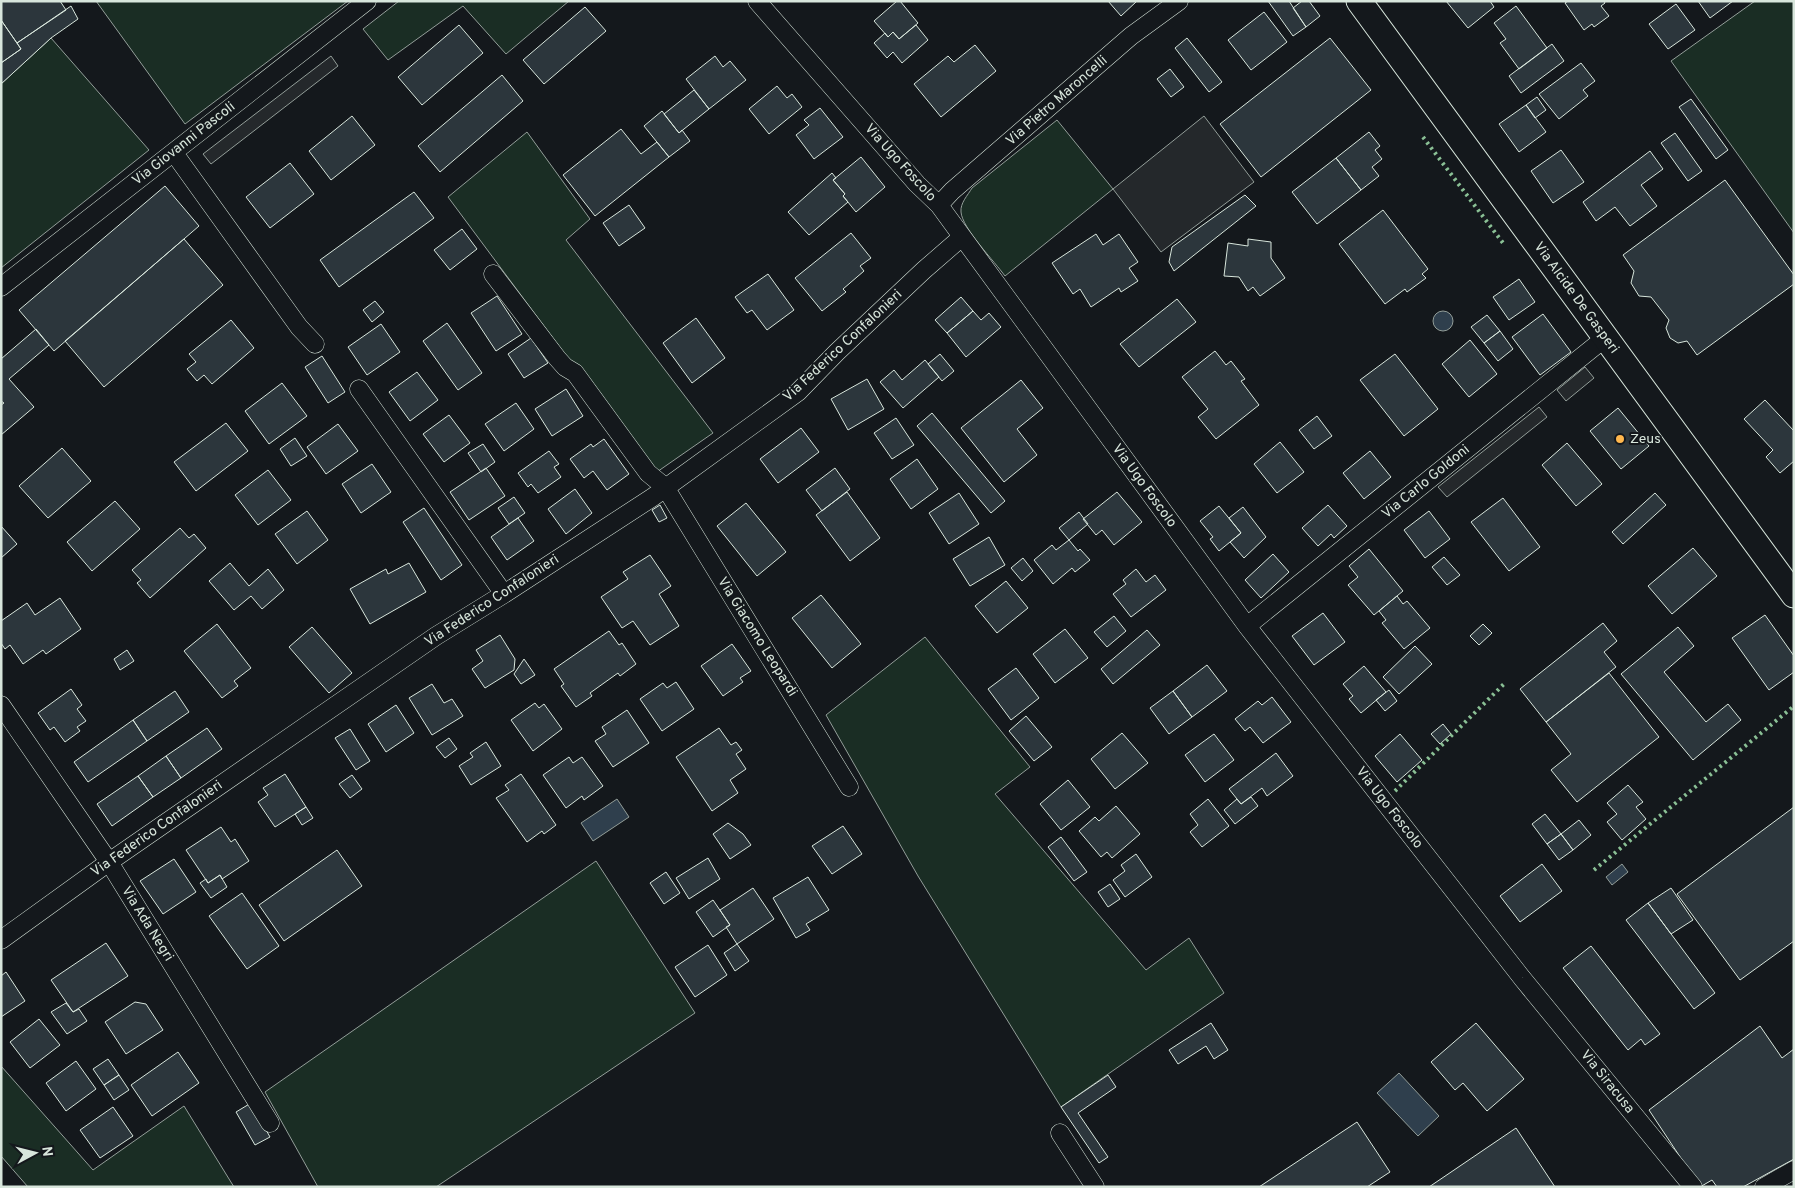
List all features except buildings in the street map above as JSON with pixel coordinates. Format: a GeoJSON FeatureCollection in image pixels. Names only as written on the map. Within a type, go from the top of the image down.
{"type":"FeatureCollection","features":[{"type":"Feature","properties":{"kind":"main road","name":"Via Alcide De Gasperi"},"geometry":{"type":"LineString","coordinates":[[1359,1],[1794,595]]}},
{"type":"Feature","properties":{"kind":"street","name":"Via Giovanni Pascoli"},"geometry":{"type":"LineString","coordinates":[[1,287],[367,1]]}},
{"type":"Feature","properties":{"kind":"street","name":"Via Ugo Foscolo"},"geometry":{"type":"LineString","coordinates":[[758,1],[917,184],[939,206],[1247,626],[1522,978]]}},
{"type":"Feature","properties":{"kind":"street","name":"Via Pietro Maroncelli"},"geometry":{"type":"LineString","coordinates":[[939,206],[952,192],[1131,36],[1179,1]]}},
{"type":"Feature","properties":{"kind":"street"},"geometry":{"type":"LineString","coordinates":[[174,153],[299,327],[315,344]]}},
{"type":"Feature","properties":{"kind":"street","name":"Via Federico Confalonieri"},"geometry":{"type":"LineString","coordinates":[[1,940],[109,862],[436,636],[653,497],[798,392],[844,345],[962,237]]}},
{"type":"Feature","properties":{"kind":"street","name":"Via Giacomo Leopardi"},"geometry":{"type":"LineString","coordinates":[[493,274],[557,358],[565,367],[575,373],[648,473],[665,487],[849,787]]}},
{"type":"Feature","properties":{"kind":"street","name":"Via Carlo Goldoni"},"geometry":{"type":"LineString","coordinates":[[1247,626],[1605,338]]}},
{"type":"Feature","properties":{"kind":"street"},"geometry":{"type":"LineString","coordinates":[[359,389],[504,594]]}},
{"type":"Feature","properties":{"kind":"street","name":"Via Ada Negri"},"geometry":{"type":"LineString","coordinates":[[1,705],[109,862],[270,1123]]}},
{"type":"Feature","properties":{"kind":"street","name":"Via Siracusa"},"geometry":{"type":"LineString","coordinates":[[1522,978],[1693,1187]]}},
{"type":"Feature","properties":{"kind":"street"},"geometry":{"type":"LineString","coordinates":[[1060,1133],[1095,1187]]}},
{"type":"Feature","properties":{"kind":"street"},"geometry":{"type":"LineString","coordinates":[[1768,1185],[1794,1170]]}},
{"type":"Feature","properties":{"kind":"green space"},"geometry":{"type":"Polygon","coordinates":[[[96,1],[348,1],[185,124],[96,1]]]}},
{"type":"Feature","properties":{"kind":"green space"},"geometry":{"type":"Polygon","coordinates":[[[399,1],[569,1],[506,54],[463,6],[388,60],[363,29],[399,1]]]}},
{"type":"Feature","properties":{"kind":"green space"},"geometry":{"type":"Polygon","coordinates":[[[1755,1],[1794,1],[1794,233],[1671,61],[1755,1]]]}},
{"type":"Feature","properties":{"kind":"green space"},"geometry":{"type":"Polygon","coordinates":[[[51,38],[149,150],[1,268],[1,84],[51,38]]]}},
{"type":"Feature","properties":{"kind":"green space"},"geometry":{"type":"Polygon","coordinates":[[[1057,120],[1113,189],[1005,276],[967,227],[961,212],[962,205],[972,188],[1057,120]]]}},
{"type":"Feature","properties":{"kind":"green space"},"geometry":{"type":"Polygon","coordinates":[[[527,132],[590,219],[566,240],[713,433],[654,474],[448,197],[527,132]]]}},
{"type":"Feature","properties":{"kind":"green space"},"geometry":{"type":"Polygon","coordinates":[[[925,637],[1030,767],[995,794],[1146,970],[1189,938],[1224,993],[1061,1107],[918,876],[826,715],[925,637]]]}},
{"type":"Feature","properties":{"kind":"green space"},"geometry":{"type":"Polygon","coordinates":[[[596,861],[695,1013],[436,1187],[318,1187],[265,1092],[596,861]]]}},
{"type":"Feature","properties":{"kind":"green space"},"geometry":{"type":"Polygon","coordinates":[[[1,1066],[93,1170],[184,1106],[234,1187],[28,1187],[1,1156],[1,1066]]]}},
{"type":"Feature","properties":{"kind":"shaded area"},"geometry":{"type":"Polygon","coordinates":[[[331,56],[338,66],[211,164],[203,154],[331,56]]]}},
{"type":"Feature","properties":{"kind":"shaded area"},"geometry":{"type":"Polygon","coordinates":[[[1204,116],[1254,182],[1161,252],[1113,189],[1204,116]]]}},
{"type":"Feature","properties":{"kind":"shaded area"},"geometry":{"type":"Polygon","coordinates":[[[1585,367],[1594,378],[1566,401],[1557,390],[1585,367]]]}},
{"type":"Feature","properties":{"kind":"shaded area"},"geometry":{"type":"Polygon","coordinates":[[[1539,407],[1547,417],[1447,497],[1438,487],[1539,407]]]}},
{"type":"Feature","properties":{"kind":"water"},"geometry":{"type":"Polygon","coordinates":[[[1443,311],[1450,314],[1453,321],[1450,328],[1443,331],[1436,328],[1433,321],[1436,314],[1443,311]]]}},
{"type":"Feature","properties":{"kind":"water"},"geometry":{"type":"Polygon","coordinates":[[[617,799],[629,817],[593,841],[581,823],[617,799]]]}},
{"type":"Feature","properties":{"kind":"water"},"geometry":{"type":"Polygon","coordinates":[[[1622,864],[1628,872],[1612,885],[1606,877],[1622,864]]]}},
{"type":"Feature","properties":{"kind":"water"},"geometry":{"type":"Polygon","coordinates":[[[1399,1073],[1439,1116],[1418,1136],[1377,1093],[1399,1073]]]}},
{"type":"Feature","properties":{"kind":"hedge"},"geometry":{"type":"LineString","coordinates":[[1423,137],[1503,243]]}},
{"type":"Feature","properties":{"kind":"hedge"},"geometry":{"type":"LineString","coordinates":[[1395,791],[1506,682]]}},
{"type":"Feature","properties":{"kind":"hedge"},"geometry":{"type":"LineString","coordinates":[[1594,870],[1794,706]]}},
{"type":"Feature","properties":{"kind":"place","name":"Zeus"},"geometry":{"type":"Point","coordinates":[1620,439]}}]}
